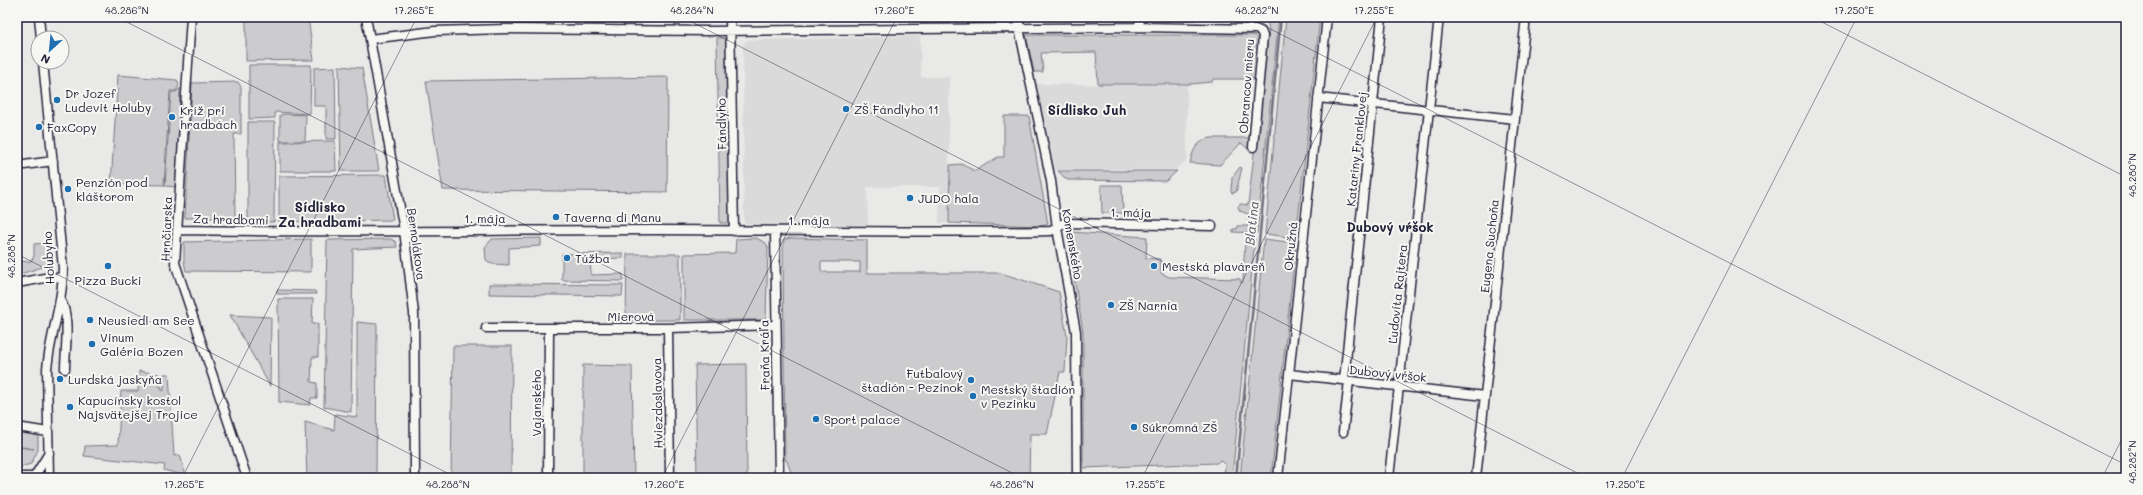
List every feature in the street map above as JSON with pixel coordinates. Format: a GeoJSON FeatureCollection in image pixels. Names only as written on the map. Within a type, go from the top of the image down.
{"type":"FeatureCollection","features":[{"type":"Feature","properties":{"kind":"street"},"geometry":{"type":"LineString","coordinates":[[39,17],[40,30]]}},
{"type":"Feature","properties":{"kind":"street","name":"Hrnčiarska"},"geometry":{"type":"LineString","coordinates":[[191,17],[175,263],[247,478]]}},
{"type":"Feature","properties":{"kind":"street","name":"Bernolákova"},"geometry":{"type":"LineString","coordinates":[[366,17],[404,230],[414,313],[415,478]]}},
{"type":"Feature","properties":{"kind":"street","name":"Fándlyho"},"geometry":{"type":"LineString","coordinates":[[730,17],[732,31],[734,231]]}},
{"type":"Feature","properties":{"kind":"street","name":"Komenského"},"geometry":{"type":"LineString","coordinates":[[1019,17],[1019,28],[1051,181],[1057,228],[1076,332],[1077,478]]}},
{"type":"Feature","properties":{"kind":"street"},"geometry":{"type":"LineString","coordinates":[[1139,27],[1140,17]]}},
{"type":"Feature","properties":{"kind":"street","name":"Okružná"},"geometry":{"type":"LineString","coordinates":[[1278,478],[1327,17]]}},
{"type":"Feature","properties":{"kind":"street","name":"Kataríny Franklovej"},"geometry":{"type":"LineString","coordinates":[[1343,432],[1346,380],[1372,104],[1382,17]]}},
{"type":"Feature","properties":{"kind":"street","name":"Ľudovíta Rajtera"},"geometry":{"type":"LineString","coordinates":[[1389,478],[1439,17]]}},
{"type":"Feature","properties":{"kind":"street","name":"Eugena Suchoňa"},"geometry":{"type":"LineString","coordinates":[[1476,478],[1526,17]]}},
{"type":"Feature","properties":{"kind":"street","name":"Obrancov mieru"},"geometry":{"type":"LineString","coordinates":[[370,38],[435,31],[490,30],[732,31],[1139,27],[1256,29],[1261,31],[1263,36],[1253,147]]}},
{"type":"Feature","properties":{"kind":"street","name":"Holubyho"},"geometry":{"type":"LineString","coordinates":[[44,70],[63,278],[46,370],[49,478]]}},
{"type":"Feature","properties":{"kind":"street"},"geometry":{"type":"LineString","coordinates":[[1318,98],[1515,119]]}},
{"type":"Feature","properties":{"kind":"street"},"geometry":{"type":"LineString","coordinates":[[18,165],[53,161]]}},
{"type":"Feature","properties":{"kind":"street","name":"1. mája"},"geometry":{"type":"LineString","coordinates":[[404,230],[1007,232],[1051,230],[1069,223],[1212,226]]}},
{"type":"Feature","properties":{"kind":"street","name":"Za hradbami"},"geometry":{"type":"LineString","coordinates":[[178,230],[316,233],[404,230]]}},
{"type":"Feature","properties":{"kind":"street","name":"Fraňa Kráľa"},"geometry":{"type":"LineString","coordinates":[[775,231],[779,478]]}},
{"type":"Feature","properties":{"kind":"street"},"geometry":{"type":"LineString","coordinates":[[17,283],[50,277],[63,278]]}},
{"type":"Feature","properties":{"kind":"street"},"geometry":{"type":"LineString","coordinates":[[60,300],[64,305],[66,318],[64,369]]}},
{"type":"Feature","properties":{"kind":"street","name":"Mierová"},"geometry":{"type":"LineString","coordinates":[[486,328],[668,328],[776,325]]}},
{"type":"Feature","properties":{"kind":"street","name":"Hviezdoslavova"},"geometry":{"type":"LineString","coordinates":[[668,328],[670,478]]}},
{"type":"Feature","properties":{"kind":"street","name":"Vajanského"},"geometry":{"type":"LineString","coordinates":[[548,478],[549,329]]}},
{"type":"Feature","properties":{"kind":"street","name":"Dubový vŕšok"},"geometry":{"type":"LineString","coordinates":[[1289,374],[1485,396]]}},
{"type":"Feature","properties":{"kind":"street"},"geometry":{"type":"LineString","coordinates":[[17,427],[48,432]]}},
{"type":"Feature","properties":{"kind":"street","name":"Holubyho"},"geometry":{"type":"LineString","coordinates":[[32,476],[48,453]]}},
{"type":"Feature","properties":{"kind":"street"},"geometry":{"type":"LineString","coordinates":[[17,477],[42,474],[49,478]]}},
{"type":"Feature","properties":{"kind":"shaded area"},"geometry":{"type":"Polygon","coordinates":[[[246,17],[308,17],[314,60],[246,61],[246,17]]]}},
{"type":"Feature","properties":{"kind":"shaded area"},"geometry":{"type":"Polygon","coordinates":[[[942,17],[1013,17],[1013,21],[1006,24],[942,25],[942,17]]]}},
{"type":"Feature","properties":{"kind":"shaded area"},"geometry":{"type":"Polygon","coordinates":[[[1050,17],[1135,17],[1130,21],[1050,21],[1050,17]]]}},
{"type":"Feature","properties":{"kind":"shaded area"},"geometry":{"type":"Polygon","coordinates":[[[1146,17],[1198,17],[1195,20],[1146,21],[1146,17]]]}},
{"type":"Feature","properties":{"kind":"shaded area"},"geometry":{"type":"Polygon","coordinates":[[[1266,17],[1279,17],[1257,233],[1233,232],[1233,229],[1237,229],[1238,226],[1248,226],[1248,214],[1240,211],[1238,207],[1240,204],[1248,205],[1269,29],[1266,17]]]}},
{"type":"Feature","properties":{"kind":"shaded area"},"geometry":{"type":"Polygon","coordinates":[[[1286,17],[1320,17],[1296,238],[1265,234],[1286,17]]]}},
{"type":"Feature","properties":{"kind":"shaded area"},"geometry":{"type":"Polygon","coordinates":[[[1026,35],[1254,35],[1259,41],[1256,79],[1213,79],[1212,82],[1190,84],[1098,84],[1096,52],[1041,53],[1043,72],[1034,72],[1026,35]]]}},
{"type":"Feature","properties":{"kind":"shaded area","name":"ZŠ Fándlyho 11"},"geometry":{"type":"Polygon","coordinates":[[[920,36],[921,77],[949,77],[949,223],[939,223],[940,187],[867,187],[868,226],[744,224],[743,44],[748,40],[920,36]]]}},
{"type":"Feature","properties":{"kind":"shaded area"},"geometry":{"type":"Polygon","coordinates":[[[717,38],[728,38],[730,223],[720,223],[717,38]]]}},
{"type":"Feature","properties":{"kind":"shaded area"},"geometry":{"type":"Polygon","coordinates":[[[249,65],[311,65],[310,114],[275,112],[275,118],[249,119],[249,65]]]}},
{"type":"Feature","properties":{"kind":"shaded area"},"geometry":{"type":"Polygon","coordinates":[[[339,66],[362,68],[379,171],[341,171],[339,66]]]}},
{"type":"Feature","properties":{"kind":"shaded area"},"geometry":{"type":"Polygon","coordinates":[[[335,67],[336,139],[326,139],[326,106],[314,106],[314,68],[335,67]]]}},
{"type":"Feature","properties":{"kind":"shaded area"},"geometry":{"type":"Polygon","coordinates":[[[118,75],[177,80],[179,85],[176,91],[170,91],[164,185],[111,184],[118,75]]]}},
{"type":"Feature","properties":{"kind":"shaded area"},"geometry":{"type":"Polygon","coordinates":[[[668,77],[667,192],[443,190],[426,81],[668,77]]]}},
{"type":"Feature","properties":{"kind":"shaded area"},"geometry":{"type":"Polygon","coordinates":[[[238,82],[241,87],[241,134],[234,134],[235,218],[185,218],[192,83],[238,82]]]}},
{"type":"Feature","properties":{"kind":"shaded area"},"geometry":{"type":"Polygon","coordinates":[[[1035,84],[1187,85],[1187,160],[1176,169],[1052,170],[1035,84]]]}},
{"type":"Feature","properties":{"kind":"shaded area"},"geometry":{"type":"Polygon","coordinates":[[[180,88],[177,187],[165,186],[171,92],[176,92],[180,88]]]}},
{"type":"Feature","properties":{"kind":"shaded area"},"geometry":{"type":"Polygon","coordinates":[[[280,115],[306,115],[305,141],[280,141],[280,115]]]}},
{"type":"Feature","properties":{"kind":"shaded area"},"geometry":{"type":"Polygon","coordinates":[[[1004,116],[1029,116],[1048,224],[1042,226],[949,223],[950,165],[961,164],[975,171],[998,157],[1004,157],[1004,116]]]}},
{"type":"Feature","properties":{"kind":"shaded area"},"geometry":{"type":"Polygon","coordinates":[[[248,122],[275,122],[274,222],[252,222],[248,219],[248,122]]]}},
{"type":"Feature","properties":{"kind":"shaded area"},"geometry":{"type":"Polygon","coordinates":[[[1210,138],[1250,138],[1248,149],[1241,143],[1220,165],[1190,163],[1192,154],[1198,144],[1210,138]]]}},
{"type":"Feature","properties":{"kind":"shaded area"},"geometry":{"type":"Polygon","coordinates":[[[335,141],[336,171],[280,171],[280,142],[335,141]]]}},
{"type":"Feature","properties":{"kind":"shaded area"},"geometry":{"type":"Polygon","coordinates":[[[1240,167],[1242,168],[1236,192],[1233,193],[1231,192],[1232,178],[1240,167]]]}},
{"type":"Feature","properties":{"kind":"shaded area"},"geometry":{"type":"Polygon","coordinates":[[[1058,171],[1177,171],[1166,181],[1067,180],[1058,171]]]}},
{"type":"Feature","properties":{"kind":"shaded area"},"geometry":{"type":"Polygon","coordinates":[[[386,175],[393,220],[279,222],[279,176],[386,175]]]}},
{"type":"Feature","properties":{"kind":"shaded area"},"geometry":{"type":"Polygon","coordinates":[[[1101,185],[1122,185],[1123,213],[1102,213],[1101,185]]]}},
{"type":"Feature","properties":{"kind":"shaded area"},"geometry":{"type":"Polygon","coordinates":[[[1070,232],[1147,237],[1146,258],[1161,259],[1161,273],[1169,277],[1240,279],[1241,283],[1243,282],[1245,239],[1255,239],[1232,478],[1224,478],[1225,465],[1220,460],[1217,463],[1083,468],[1083,332],[1070,253],[1070,232]]]}},
{"type":"Feature","properties":{"kind":"shaded area"},"geometry":{"type":"Polygon","coordinates":[[[541,238],[541,246],[509,248],[509,265],[492,264],[486,260],[485,247],[492,239],[541,238]]]}},
{"type":"Feature","properties":{"kind":"shaded area"},"geometry":{"type":"Polygon","coordinates":[[[756,238],[766,243],[768,248],[766,317],[763,320],[684,320],[684,254],[735,253],[736,239],[756,238]]]}},
{"type":"Feature","properties":{"kind":"shaded area"},"geometry":{"type":"Polygon","coordinates":[[[790,238],[867,240],[867,273],[1001,273],[1059,292],[1067,336],[1065,372],[1060,372],[1047,434],[1030,434],[1029,478],[793,478],[787,461],[785,460],[784,240],[790,238]],[[821,262],[821,272],[860,272],[860,262],[821,262]]]}},
{"type":"Feature","properties":{"kind":"shaded area"},"geometry":{"type":"Polygon","coordinates":[[[311,239],[311,272],[186,271],[184,261],[184,242],[311,239]]]}},
{"type":"Feature","properties":{"kind":"shaded area"},"geometry":{"type":"Polygon","coordinates":[[[391,239],[396,242],[397,247],[353,249],[351,412],[324,407],[327,240],[391,239]]]}},
{"type":"Feature","properties":{"kind":"shaded area"},"geometry":{"type":"Polygon","coordinates":[[[1264,239],[1296,243],[1271,478],[1240,478],[1264,239]]]}},
{"type":"Feature","properties":{"kind":"shaded area"},"geometry":{"type":"Polygon","coordinates":[[[49,243],[52,264],[17,275],[17,262],[31,261],[34,256],[34,244],[49,243]]]}},
{"type":"Feature","properties":{"kind":"shaded area"},"geometry":{"type":"Polygon","coordinates":[[[623,253],[623,258],[590,259],[591,275],[623,274],[623,281],[562,280],[562,254],[623,253]]]}},
{"type":"Feature","properties":{"kind":"shaded area"},"geometry":{"type":"Polygon","coordinates":[[[627,254],[680,254],[680,320],[626,320],[627,254]]]}},
{"type":"Feature","properties":{"kind":"shaded area"},"geometry":{"type":"Polygon","coordinates":[[[489,284],[623,285],[622,296],[489,294],[489,284]]]}},
{"type":"Feature","properties":{"kind":"shaded area"},"geometry":{"type":"Polygon","coordinates":[[[277,290],[315,291],[316,294],[277,294],[277,290]]]}},
{"type":"Feature","properties":{"kind":"shaded area"},"geometry":{"type":"Polygon","coordinates":[[[278,299],[313,299],[312,324],[318,324],[318,357],[312,357],[311,382],[317,383],[317,398],[311,398],[310,405],[279,402],[278,299]]]}},
{"type":"Feature","properties":{"kind":"shaded area"},"geometry":{"type":"Polygon","coordinates":[[[230,315],[271,317],[270,386],[230,315]]]}},
{"type":"Feature","properties":{"kind":"shaded area"},"geometry":{"type":"Polygon","coordinates":[[[357,322],[377,324],[376,478],[307,478],[305,422],[334,430],[335,414],[357,417],[357,322]]]}},
{"type":"Feature","properties":{"kind":"shaded area"},"geometry":{"type":"Polygon","coordinates":[[[453,346],[512,346],[511,478],[451,478],[453,346]]]}},
{"type":"Feature","properties":{"kind":"shaded area"},"geometry":{"type":"Polygon","coordinates":[[[746,364],[747,478],[697,478],[695,365],[746,364]]]}},
{"type":"Feature","properties":{"kind":"shaded area"},"geometry":{"type":"Polygon","coordinates":[[[583,365],[632,366],[634,478],[583,478],[583,365]]]}},
{"type":"Feature","properties":{"kind":"shaded area"},"geometry":{"type":"Polygon","coordinates":[[[139,371],[159,374],[160,387],[162,387],[162,391],[164,391],[164,374],[169,374],[174,456],[180,455],[186,476],[164,470],[165,465],[84,456],[85,446],[118,445],[121,391],[138,391],[139,371]]]}},
{"type":"Feature","properties":{"kind":"shaded area"},"geometry":{"type":"Polygon","coordinates":[[[17,429],[38,432],[38,450],[31,464],[17,468],[17,447],[34,449],[17,446],[17,429]]]}},
{"type":"Feature","properties":{"kind":"waterway","name":"Blatina"},"geometry":{"type":"LineString","coordinates":[[1236,478],[1281,17]]}},
{"type":"Feature","properties":{"kind":"place","name":"Dr Jozef Ludevit Holuby"},"geometry":{"type":"Point","coordinates":[57,100]}},
{"type":"Feature","properties":{"kind":"place","name":"ZŠ Fándlyho 11"},"geometry":{"type":"Point","coordinates":[846,109]}},
{"type":"Feature","properties":{"kind":"place","name":"Kríž pri hradbách"},"geometry":{"type":"Point","coordinates":[172,117]}},
{"type":"Feature","properties":{"kind":"place","name":"FaxCopy"},"geometry":{"type":"Point","coordinates":[39,127]}},
{"type":"Feature","properties":{"kind":"place","name":"Penzión pod kláštorom"},"geometry":{"type":"Point","coordinates":[68,189]}},
{"type":"Feature","properties":{"kind":"place","name":"JUDO hala"},"geometry":{"type":"Point","coordinates":[910,198]}},
{"type":"Feature","properties":{"kind":"place","name":"Taverna di Manu"},"geometry":{"type":"Point","coordinates":[556,217]}},
{"type":"Feature","properties":{"kind":"place","name":"Túžba"},"geometry":{"type":"Point","coordinates":[567,258]}},
{"type":"Feature","properties":{"kind":"place","name":"Pizza Bucki"},"geometry":{"type":"Point","coordinates":[108,266]}},
{"type":"Feature","properties":{"kind":"place","name":"Mestská plaváreň"},"geometry":{"type":"Point","coordinates":[1154,266]}},
{"type":"Feature","properties":{"kind":"place","name":"ZŠ Narnia"},"geometry":{"type":"Point","coordinates":[1111,305]}},
{"type":"Feature","properties":{"kind":"place","name":"Neusiedl am See"},"geometry":{"type":"Point","coordinates":[90,320]}},
{"type":"Feature","properties":{"kind":"place","name":"Vinum Galéria Bozen"},"geometry":{"type":"Point","coordinates":[92,344]}},
{"type":"Feature","properties":{"kind":"place","name":"Lurdská jaskyňa"},"geometry":{"type":"Point","coordinates":[60,379]}},
{"type":"Feature","properties":{"kind":"place","name":"Futbalový štadión - Pezinok"},"geometry":{"type":"Point","coordinates":[971,380]}},
{"type":"Feature","properties":{"kind":"place","name":"Mestský štadión v Pezinku"},"geometry":{"type":"Point","coordinates":[973,396]}},
{"type":"Feature","properties":{"kind":"place","name":"Kapucínsky kostol Najsvätejšej Trojice"},"geometry":{"type":"Point","coordinates":[70,407]}},
{"type":"Feature","properties":{"kind":"place","name":"Sport palace"},"geometry":{"type":"Point","coordinates":[816,419]}},
{"type":"Feature","properties":{"kind":"place","name":"Súkromná ZŠ"},"geometry":{"type":"Point","coordinates":[1134,427]}},
{"type":"Feature","properties":{"kind":"district","name":"Sídlisko Juh"},"geometry":{"type":"Point","coordinates":[1087,109]}},
{"type":"Feature","properties":{"kind":"district","name":"Sídlisko Za hradbami"},"geometry":{"type":"Point","coordinates":[320,214]}},
{"type":"Feature","properties":{"kind":"district","name":"Dubový vŕšok"},"geometry":{"type":"Point","coordinates":[1390,226]}}]}
